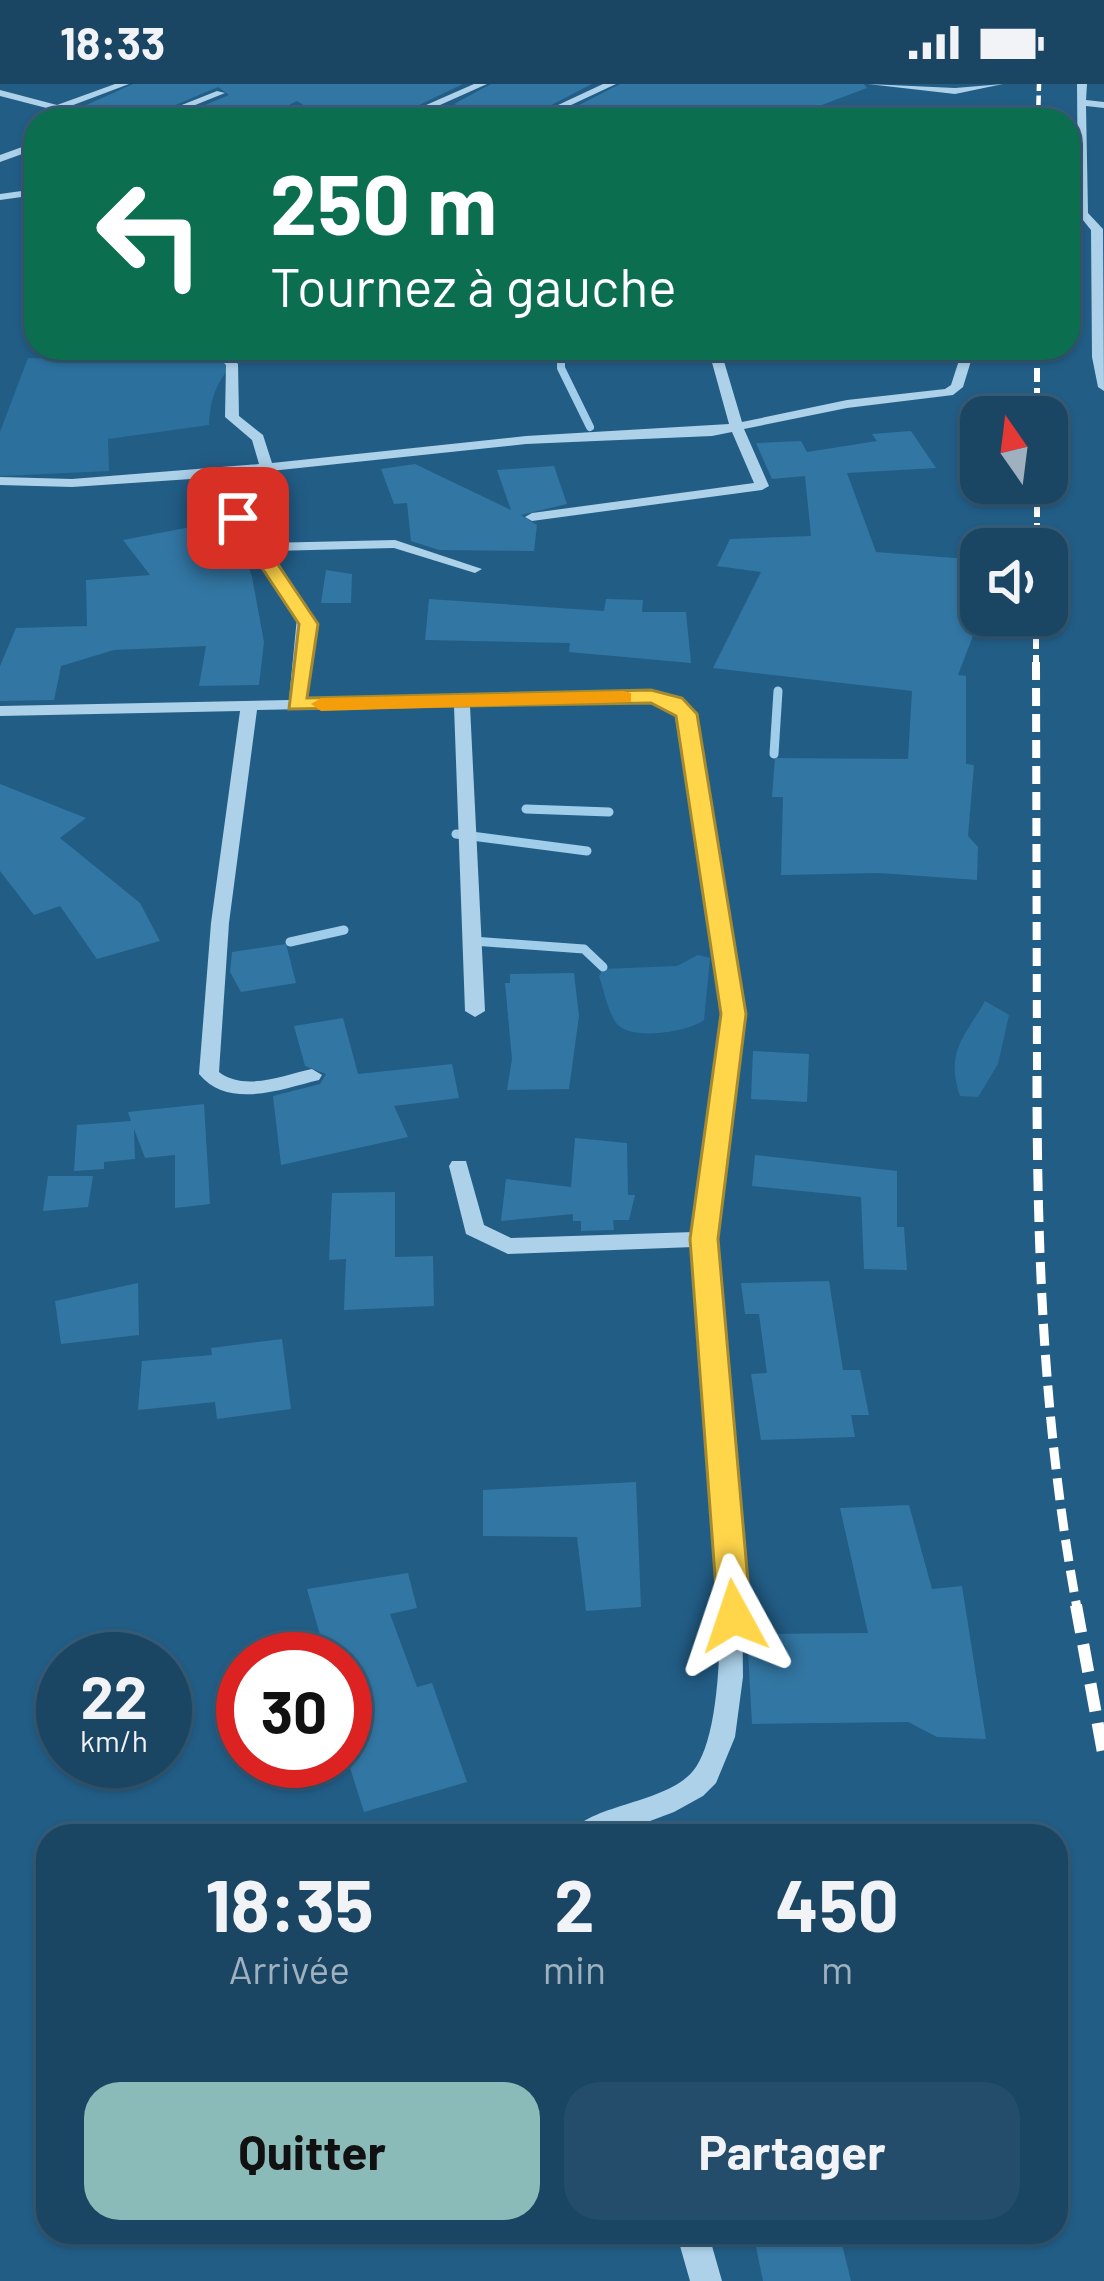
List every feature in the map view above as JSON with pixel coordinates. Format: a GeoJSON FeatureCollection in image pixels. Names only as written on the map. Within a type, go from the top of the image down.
{"type":"FeatureCollection","features":[{"type":"Feature","properties":{"kind":"street"},"geometry":{"type":"LineString","coordinates":[[0,93],[57,108],[124,84]]}},
{"type":"Feature","properties":{"kind":"street"},"geometry":{"type":"LineString","coordinates":[[426,108],[482,84]]}},
{"type":"Feature","properties":{"kind":"street"},"geometry":{"type":"LineString","coordinates":[[557,108],[610,84]]}},
{"type":"Feature","properties":{"kind":"street"},"geometry":{"type":"LineString","coordinates":[[876,84],[955,91],[998,84]]}},
{"type":"Feature","properties":{"kind":"street"},"geometry":{"type":"LineString","coordinates":[[1082,84],[1083,214],[1101,229],[1104,387]]}},
{"type":"Feature","properties":{"kind":"street"},"geometry":{"type":"LineString","coordinates":[[180,108],[220,93]]}},
{"type":"Feature","properties":{"kind":"street"},"geometry":{"type":"LineString","coordinates":[[0,109],[26,100]]}},
{"type":"Feature","properties":{"kind":"street"},"geometry":{"type":"LineString","coordinates":[[1081,103],[1104,105]]}},
{"type":"Feature","properties":{"kind":"street"},"geometry":{"type":"LineString","coordinates":[[431,106],[440,108]]}},
{"type":"Feature","properties":{"kind":"street"},"geometry":{"type":"LineString","coordinates":[[228,360],[232,417],[258,438],[266,466]]}},
{"type":"Feature","properties":{"kind":"street"},"geometry":{"type":"LineString","coordinates":[[532,518],[759,488],[763,483],[737,429],[717,360]]}},
{"type":"Feature","properties":{"kind":"street"},"geometry":{"type":"LineString","coordinates":[[0,481],[71,483],[195,475],[526,440],[737,429],[847,404],[948,392],[957,386],[965,360]]}},
{"type":"Feature","properties":{"kind":"street"},"geometry":{"type":"LineString","coordinates":[[195,475],[261,547],[308,624],[296,705]]}},
{"type":"Feature","properties":{"kind":"street"},"geometry":{"type":"LineString","coordinates":[[261,547],[386,543],[475,569]]}},
{"type":"Feature","properties":{"kind":"street"},"geometry":{"type":"LineString","coordinates":[[0,711],[651,697],[674,702],[686,714],[733,1014],[704,1239],[734,1616],[729,1724],[705,1776],[681,1796],[613,1824]]}},
{"type":"Feature","properties":{"kind":"street"},"geometry":{"type":"LineString","coordinates":[[462,701],[475,1011]]}},
{"type":"Feature","properties":{"kind":"street"},"geometry":{"type":"LineString","coordinates":[[249,707],[220,922],[209,1074],[214,1082],[243,1088],[312,1076]]}},
{"type":"Feature","properties":{"kind":"street"},"geometry":{"type":"LineString","coordinates":[[459,1166],[474,1229],[508,1246],[704,1239]]}},
{"type":"Feature","properties":{"kind":"street"},"geometry":{"type":"LineString","coordinates":[[695,2244],[706,2281]]}},
{"type":"Feature","properties":{"kind":"shaded area"},"geometry":{"type":"Polygon","coordinates":[[[27,360],[237,360],[220,382],[209,425],[108,439],[109,471],[0,476],[0,432],[27,360]]]}},
{"type":"Feature","properties":{"kind":"shaded area"},"geometry":{"type":"Polygon","coordinates":[[[698,955],[710,958],[704,1020],[660,1033],[635,1032],[617,1024],[599,976],[603,969],[677,966],[698,955]]]}},
{"type":"Feature","properties":{"kind":"shaded area"},"geometry":{"type":"Polygon","coordinates":[[[985,1001],[1009,1015],[998,1064],[978,1097],[960,1096],[956,1055],[985,1001]]]}},
{"type":"Feature","properties":{"kind":"building"},"geometry":{"type":"Polygon","coordinates":[[[133,84],[463,84],[413,108],[308,108],[297,101],[283,108],[198,108],[229,95],[218,87],[168,108],[82,107],[133,84]]]}},
{"type":"Feature","properties":{"kind":"building"},"geometry":{"type":"Polygon","coordinates":[[[491,84],[592,84],[545,108],[454,104],[491,84]]]}},
{"type":"Feature","properties":{"kind":"building"},"geometry":{"type":"Polygon","coordinates":[[[620,84],[864,84],[867,88],[814,108],[573,108],[620,84]]]}},
{"type":"Feature","properties":{"kind":"building"},"geometry":{"type":"Polygon","coordinates":[[[911,431],[936,468],[847,473],[876,552],[960,558],[960,636],[973,636],[958,675],[966,676],[966,764],[974,765],[968,836],[978,847],[977,880],[879,873],[781,875],[783,797],[772,797],[775,758],[908,759],[912,691],[713,668],[761,572],[717,566],[730,539],[811,536],[805,476],[772,479],[756,443],[801,441],[807,452],[877,441],[872,434],[911,431]]]}},
{"type":"Feature","properties":{"kind":"building"},"geometry":{"type":"Polygon","coordinates":[[[415,464],[511,510],[497,470],[554,466],[567,504],[521,515],[537,525],[534,551],[439,550],[411,541],[407,503],[394,504],[381,469],[415,464]]]}},
{"type":"Feature","properties":{"kind":"building"},"geometry":{"type":"Polygon","coordinates":[[[217,522],[241,541],[252,577],[264,642],[259,685],[199,686],[206,646],[114,650],[61,666],[54,700],[0,701],[0,666],[16,628],[87,626],[86,580],[150,575],[123,540],[217,522]]]}},
{"type":"Feature","properties":{"kind":"building"},"geometry":{"type":"Polygon","coordinates":[[[326,570],[352,574],[351,603],[321,603],[326,570]]]}},
{"type":"Feature","properties":{"kind":"building"},"geometry":{"type":"Polygon","coordinates":[[[429,599],[604,611],[606,599],[643,600],[642,612],[686,612],[691,663],[569,652],[570,643],[425,640],[429,599]]]}},
{"type":"Feature","properties":{"kind":"building"},"geometry":{"type":"Polygon","coordinates":[[[0,784],[86,818],[60,838],[140,903],[160,941],[97,959],[60,906],[34,915],[0,871],[0,784]]]}},
{"type":"Feature","properties":{"kind":"building"},"geometry":{"type":"Polygon","coordinates":[[[286,944],[296,983],[241,992],[230,972],[232,952],[286,944]]]}},
{"type":"Feature","properties":{"kind":"building"},"geometry":{"type":"Polygon","coordinates":[[[574,973],[579,1016],[569,1089],[507,1090],[512,1059],[505,983],[510,983],[510,974],[574,973]]]}},
{"type":"Feature","properties":{"kind":"building"},"geometry":{"type":"Polygon","coordinates":[[[343,1018],[358,1074],[452,1064],[459,1098],[394,1106],[408,1137],[281,1165],[273,1096],[320,1084],[326,1074],[305,1066],[294,1026],[343,1018]]]}},
{"type":"Feature","properties":{"kind":"building"},"geometry":{"type":"Polygon","coordinates":[[[753,1051],[809,1054],[807,1102],[751,1099],[753,1051]]]}},
{"type":"Feature","properties":{"kind":"building"},"geometry":{"type":"Polygon","coordinates":[[[204,1104],[210,1204],[175,1208],[175,1155],[145,1158],[134,1129],[135,1159],[104,1162],[104,1169],[74,1171],[77,1125],[131,1121],[128,1112],[204,1104]]]}},
{"type":"Feature","properties":{"kind":"building"},"geometry":{"type":"Polygon","coordinates":[[[575,1138],[627,1143],[628,1195],[635,1195],[629,1220],[613,1220],[614,1230],[581,1231],[581,1221],[573,1221],[573,1214],[501,1221],[506,1179],[571,1187],[575,1138]]]}},
{"type":"Feature","properties":{"kind":"building"},"geometry":{"type":"Polygon","coordinates":[[[755,1155],[897,1171],[897,1227],[904,1227],[907,1270],[864,1269],[861,1197],[752,1186],[755,1155]]]}},
{"type":"Feature","properties":{"kind":"building"},"geometry":{"type":"Polygon","coordinates":[[[48,1176],[93,1176],[88,1207],[43,1211],[48,1176]]]}},
{"type":"Feature","properties":{"kind":"building"},"geometry":{"type":"Polygon","coordinates":[[[395,1192],[395,1257],[433,1256],[434,1306],[344,1310],[346,1259],[329,1260],[332,1193],[395,1192]]]}},
{"type":"Feature","properties":{"kind":"building"},"geometry":{"type":"Polygon","coordinates":[[[829,1281],[843,1370],[860,1370],[869,1415],[851,1415],[855,1437],[761,1440],[751,1374],[767,1373],[759,1314],[745,1314],[741,1283],[829,1281]]]}},
{"type":"Feature","properties":{"kind":"building"},"geometry":{"type":"Polygon","coordinates":[[[138,1283],[139,1335],[61,1344],[55,1301],[138,1283]]]}},
{"type":"Feature","properties":{"kind":"building"},"geometry":{"type":"Polygon","coordinates":[[[282,1339],[291,1409],[217,1419],[215,1402],[138,1410],[142,1361],[212,1355],[211,1348],[282,1339]]]}},
{"type":"Feature","properties":{"kind":"building"},"geometry":{"type":"Polygon","coordinates":[[[636,1482],[641,1607],[586,1611],[577,1537],[483,1536],[483,1490],[636,1482]]]}},
{"type":"Feature","properties":{"kind":"building"},"geometry":{"type":"Polygon","coordinates":[[[909,1505],[932,1589],[962,1586],[986,1739],[937,1737],[908,1722],[752,1724],[747,1634],[868,1633],[840,1508],[909,1505]]]}},
{"type":"Feature","properties":{"kind":"building"},"geometry":{"type":"Polygon","coordinates":[[[408,1573],[417,1608],[390,1614],[417,1687],[432,1683],[467,1782],[364,1812],[356,1788],[372,1788],[372,1632],[319,1632],[307,1589],[408,1573]]]}},
{"type":"Feature","properties":{"kind":"building"},"geometry":{"type":"Polygon","coordinates":[[[755,2244],[842,2244],[851,2281],[763,2281],[755,2244]]]}},
{"type":"Feature","properties":{"kind":"waterway"},"geometry":{"type":"LineString","coordinates":[[561,360],[590,427]]}},
{"type":"Feature","properties":{"kind":"waterway"},"geometry":{"type":"LineString","coordinates":[[774,754],[778,691]]}},
{"type":"Feature","properties":{"kind":"waterway"},"geometry":{"type":"LineString","coordinates":[[526,809],[609,812]]}},
{"type":"Feature","properties":{"kind":"waterway"},"geometry":{"type":"LineString","coordinates":[[456,834],[587,851]]}},
{"type":"Feature","properties":{"kind":"waterway"},"geometry":{"type":"LineString","coordinates":[[290,942],[344,930]]}},
{"type":"Feature","properties":{"kind":"waterway"},"geometry":{"type":"LineString","coordinates":[[473,941],[584,949],[603,967]]}},
{"type":"Feature","properties":{"kind":"railway"},"geometry":{"type":"LineString","coordinates":[[1038,108],[1039,84]]}},
{"type":"Feature","properties":{"kind":"railway"},"geometry":{"type":"LineString","coordinates":[[1037,360],[1037,396]]}},
{"type":"Feature","properties":{"kind":"railway"},"geometry":{"type":"LineString","coordinates":[[1037,504],[1037,528]]}},
{"type":"Feature","properties":{"kind":"railway"},"geometry":{"type":"LineString","coordinates":[[1036,636],[1036,662]]}},
{"type":"Feature","properties":{"kind":"railway"},"geometry":{"type":"LineString","coordinates":[[1036,662],[1037,1079]]}},
{"type":"Feature","properties":{"kind":"railway"},"geometry":{"type":"LineString","coordinates":[[1037,1076],[1045,1343],[1057,1476],[1077,1608]]}},
{"type":"Feature","properties":{"kind":"railway"},"geometry":{"type":"LineString","coordinates":[[1076,1605],[1104,1758]]}},
{"type":"Feature","properties":{"kind":"slow traffic"},"geometry":{"type":"LineString","coordinates":[[321,704],[624,697]]}},
{"type":"Feature","properties":{"kind":"route"},"geometry":{"type":"LineString","coordinates":[[238,518],[308,624],[296,705],[651,697],[674,702],[686,714],[733,1014],[704,1239],[734,1616]]}}]}
